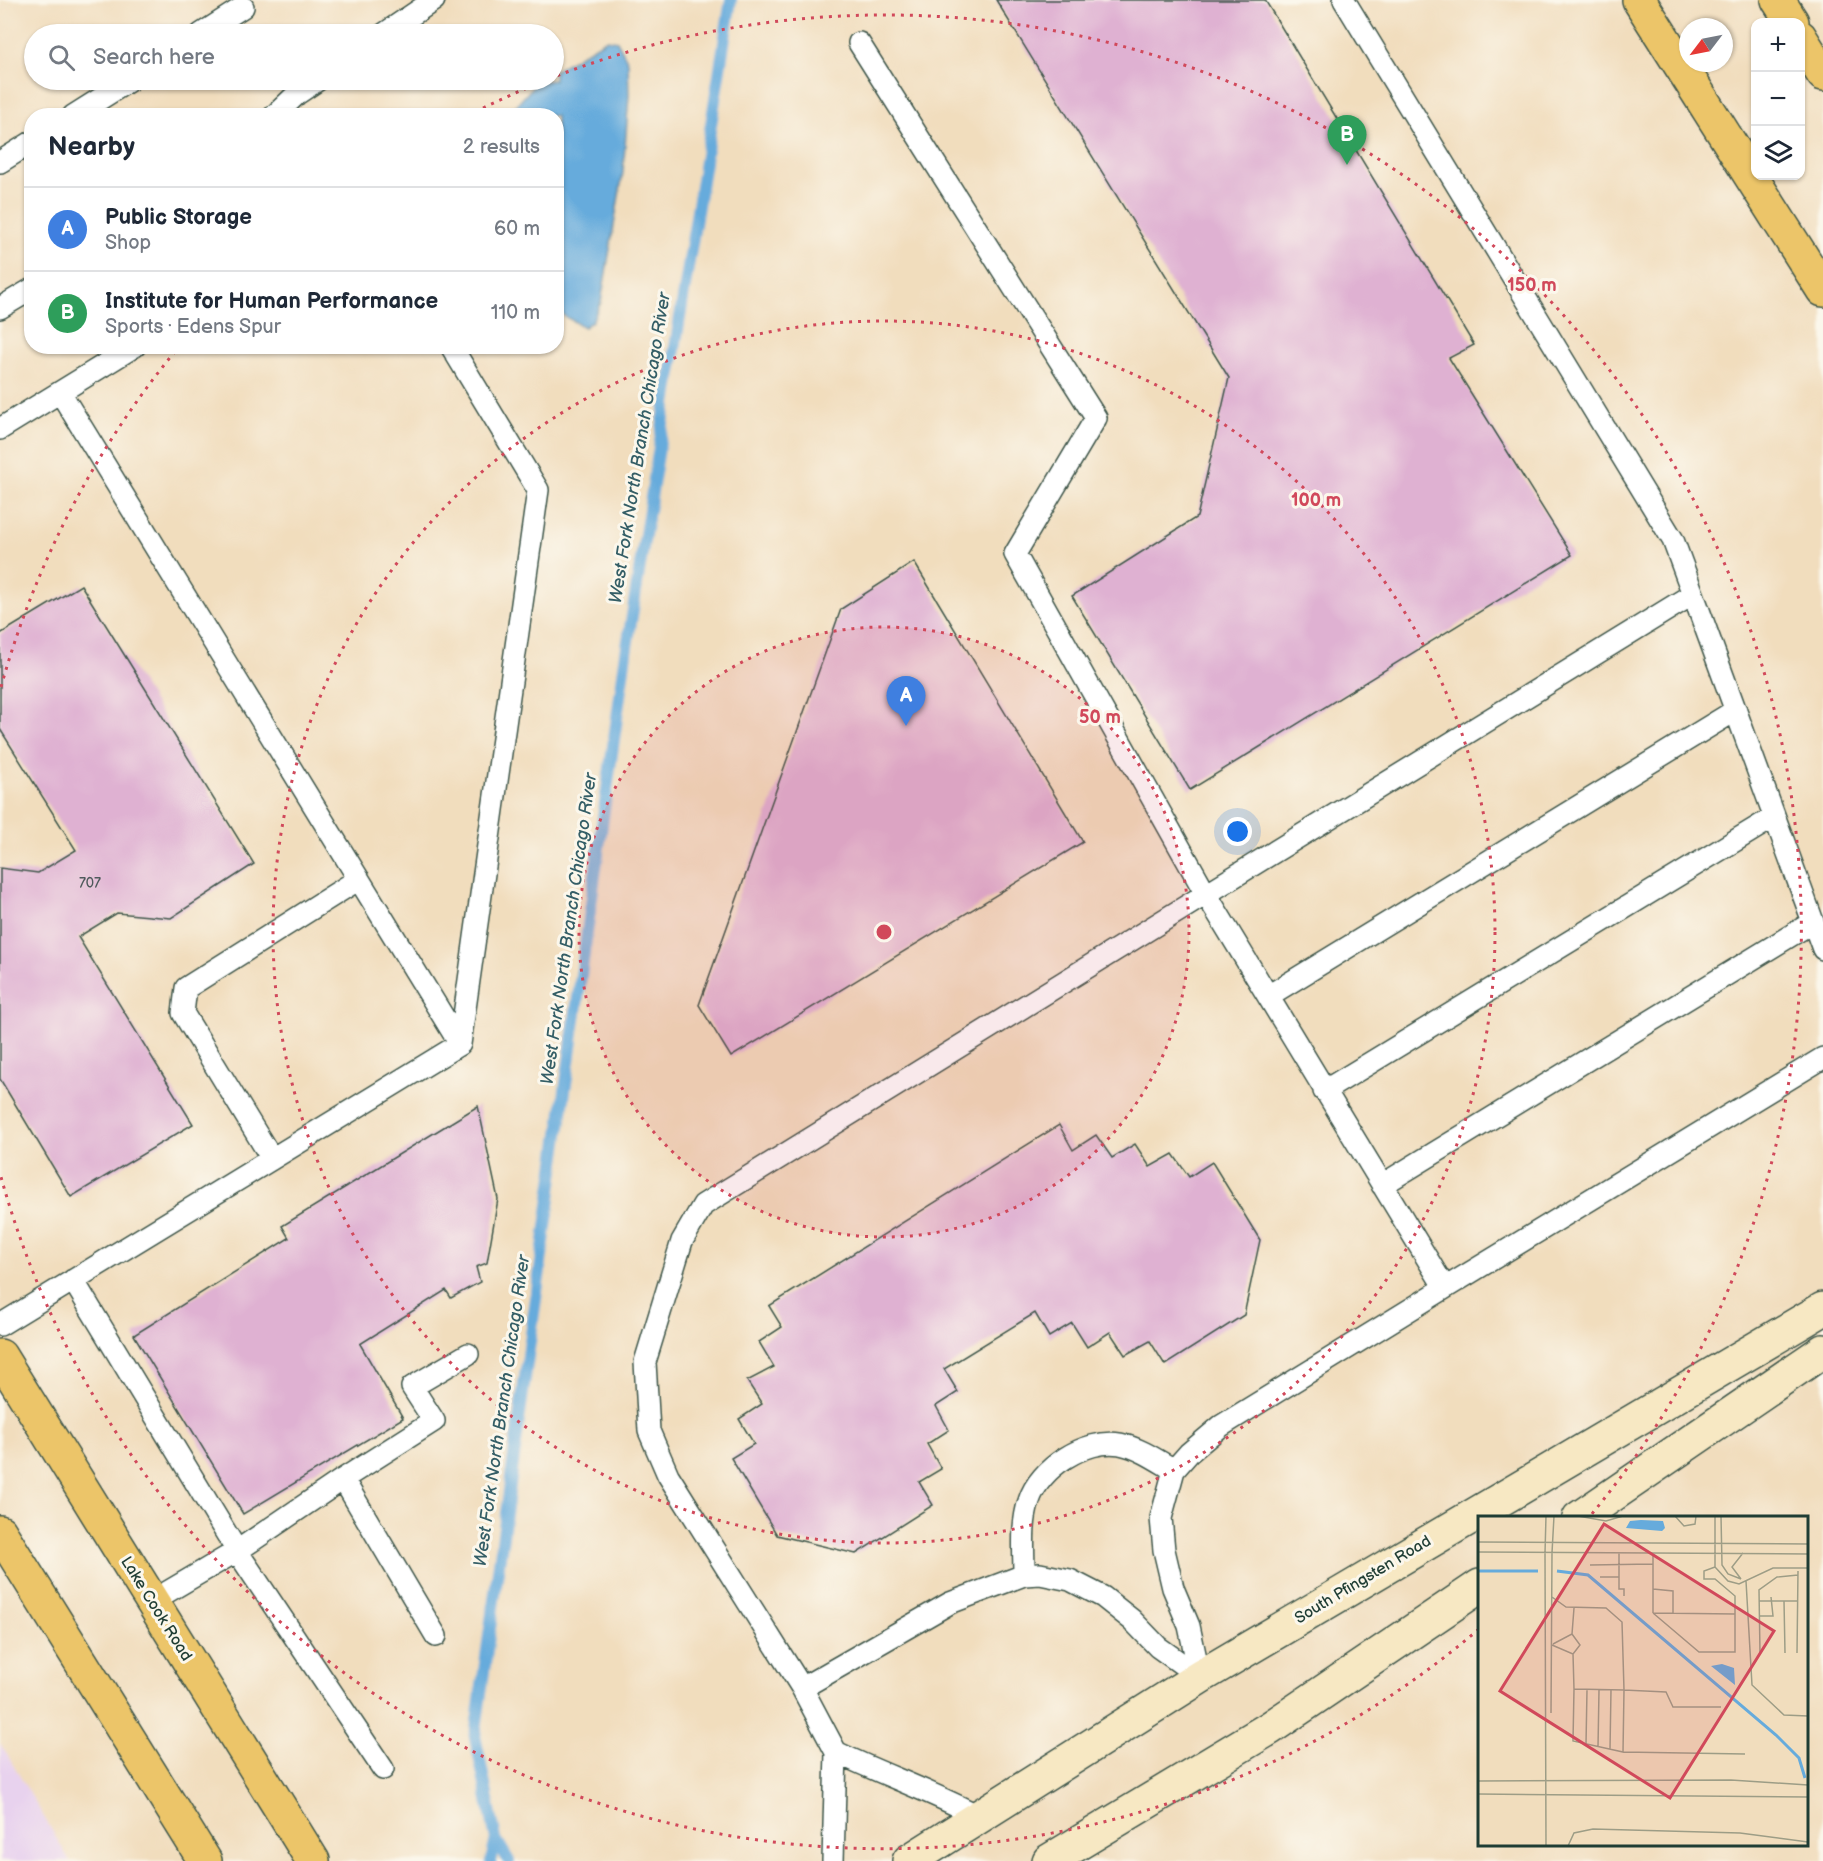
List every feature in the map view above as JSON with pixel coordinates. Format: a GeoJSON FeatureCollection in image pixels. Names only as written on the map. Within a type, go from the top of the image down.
{"type":"FeatureCollection","features":[{"type":"Feature","properties":{"kind":"main road"},"geometry":{"type":"LineString","coordinates":[[1639,0],[1823,290]]}},
{"type":"Feature","properties":{"kind":"main road"},"geometry":{"type":"LineString","coordinates":[[1778,0],[1789,18]]}},
{"type":"Feature","properties":{"kind":"main road"},"geometry":{"type":"LineString","coordinates":[[1805,45],[1823,74]]}},
{"type":"Feature","properties":{"kind":"main road","name":"South Pfingsten Road"},"geometry":{"type":"LineString","coordinates":[[909,1861],[1200,1677],[1823,1309]]}},
{"type":"Feature","properties":{"kind":"main road"},"geometry":{"type":"LineString","coordinates":[[1582,1516],[1823,1351]]}},
{"type":"Feature","properties":{"kind":"main road","name":"Lake Cook Road"},"geometry":{"type":"LineString","coordinates":[[0,1356],[313,1861]]}},
{"type":"Feature","properties":{"kind":"main road"},"geometry":{"type":"LineString","coordinates":[[0,1532],[205,1861]]}},
{"type":"Feature","properties":{"kind":"main road"},"geometry":{"type":"LineString","coordinates":[[1049,1861],[1270,1728],[1478,1587]]}},
{"type":"Feature","properties":{"kind":"lane"},"geometry":{"type":"LineString","coordinates":[[399,24],[434,0]]}},
{"type":"Feature","properties":{"kind":"lane"},"geometry":{"type":"LineString","coordinates":[[1344,0],[1674,540],[1823,949]]}},
{"type":"Feature","properties":{"kind":"lane"},"geometry":{"type":"LineString","coordinates":[[217,24],[243,8]]}},
{"type":"Feature","properties":{"kind":"lane"},"geometry":{"type":"LineString","coordinates":[[860,43],[1096,418],[1015,554],[1206,894],[1445,1288]]}},
{"type":"Feature","properties":{"kind":"lane"},"geometry":{"type":"LineString","coordinates":[[86,108],[114,90]]}},
{"type":"Feature","properties":{"kind":"lane"},"geometry":{"type":"LineString","coordinates":[[282,108],[303,90]]}},
{"type":"Feature","properties":{"kind":"lane"},"geometry":{"type":"LineString","coordinates":[[0,162],[24,147]]}},
{"type":"Feature","properties":{"kind":"lane"},"geometry":{"type":"LineString","coordinates":[[0,308],[24,294]]}},
{"type":"Feature","properties":{"kind":"lane"},"geometry":{"type":"LineString","coordinates":[[0,429],[122,354]]}},
{"type":"Feature","properties":{"kind":"lane"},"geometry":{"type":"LineString","coordinates":[[456,354],[538,490],[460,1044]]}},
{"type":"Feature","properties":{"kind":"lane"},"geometry":{"type":"LineString","coordinates":[[60,393],[460,1044]]}},
{"type":"Feature","properties":{"kind":"lane"},"geometry":{"type":"LineString","coordinates":[[833,1861],[836,1752],[802,1688],[668,1475],[649,1431],[645,1362],[682,1241],[703,1205],[1693,594]]}},
{"type":"Feature","properties":{"kind":"lane"},"geometry":{"type":"LineString","coordinates":[[1268,996],[1736,710]]}},
{"type":"Feature","properties":{"kind":"lane"},"geometry":{"type":"LineString","coordinates":[[1324,1090],[1774,817]]}},
{"type":"Feature","properties":{"kind":"lane"},"geometry":{"type":"LineString","coordinates":[[272,1159],[183,1013],[186,988],[359,879]]}},
{"type":"Feature","properties":{"kind":"lane"},"geometry":{"type":"LineString","coordinates":[[1382,1185],[1813,922]]}},
{"type":"Feature","properties":{"kind":"lane"},"geometry":{"type":"LineString","coordinates":[[0,1325],[460,1044]]}},
{"type":"Feature","properties":{"kind":"lane"},"geometry":{"type":"LineString","coordinates":[[1200,1677],[1189,1626],[1173,1588],[1164,1550],[1161,1518],[1174,1470],[1189,1454],[1221,1426],[1823,1058]]}},
{"type":"Feature","properties":{"kind":"lane"},"geometry":{"type":"LineString","coordinates":[[73,1280],[237,1551],[383,1769]]}},
{"type":"Feature","properties":{"kind":"lane"},"geometry":{"type":"LineString","coordinates":[[152,1601],[237,1551],[434,1421],[412,1387],[468,1354]]}},
{"type":"Feature","properties":{"kind":"lane"},"geometry":{"type":"LineString","coordinates":[[1024,1575],[1024,1520],[1029,1499],[1047,1472],[1064,1460],[1099,1444],[1120,1444],[1148,1454],[1174,1470]]}},
{"type":"Feature","properties":{"kind":"lane"},"geometry":{"type":"LineString","coordinates":[[343,1479],[435,1636]]}},
{"type":"Feature","properties":{"kind":"lane"},"geometry":{"type":"LineString","coordinates":[[802,1688],[950,1603],[1024,1575],[1040,1574],[1070,1580],[1103,1597],[1132,1620],[1158,1647],[1200,1677]]}},
{"type":"Feature","properties":{"kind":"lane"},"geometry":{"type":"LineString","coordinates":[[836,1752],[980,1816]]}},
{"type":"Feature","properties":{"kind":"shaded area"},"geometry":{"type":"Polygon","coordinates":[[[0,1743],[70,1861],[0,1861],[0,1743]]]}},
{"type":"Feature","properties":{"kind":"water"},"geometry":{"type":"Polygon","coordinates":[[[607,39],[617,41],[628,62],[629,95],[623,172],[601,302],[592,321],[584,327],[564,316],[564,108],[514,108],[530,90],[564,90],[564,65],[607,39]]]}},
{"type":"Feature","properties":{"kind":"building"},"geometry":{"type":"Polygon","coordinates":[[[996,0],[1265,0],[1474,345],[1449,358],[1572,555],[1190,790],[1072,596],[1197,517],[1229,378],[996,0]]]}},
{"type":"Feature","properties":{"kind":"building"},"geometry":{"type":"Polygon","coordinates":[[[914,562],[1083,842],[731,1057],[699,1005],[841,609],[914,562]]]}},
{"type":"Feature","properties":{"kind":"building"},"geometry":{"type":"Polygon","coordinates":[[[81,585],[254,864],[171,918],[117,913],[78,937],[193,1124],[71,1197],[0,1079],[0,868],[38,873],[76,850],[0,729],[0,634],[81,585]]]}},
{"type":"Feature","properties":{"kind":"building"},"geometry":{"type":"Polygon","coordinates":[[[478,1106],[498,1199],[487,1263],[476,1267],[480,1282],[451,1298],[446,1290],[360,1344],[403,1418],[243,1514],[134,1335],[289,1238],[282,1226],[478,1106]]]}},
{"type":"Feature","properties":{"kind":"building"},"geometry":{"type":"Polygon","coordinates":[[[1059,1125],[1073,1150],[1096,1135],[1112,1158],[1135,1144],[1150,1167],[1173,1154],[1189,1177],[1212,1162],[1260,1240],[1244,1315],[1165,1365],[1150,1341],[1125,1355],[1110,1332],[1087,1347],[1072,1323],[1049,1337],[1035,1313],[944,1369],[958,1392],[936,1406],[949,1430],[927,1444],[941,1469],[919,1482],[933,1505],[856,1554],[777,1535],[731,1458],[754,1444],[739,1419],[762,1404],[747,1381],[774,1367],[759,1342],[782,1327],[769,1306],[1059,1125]]]}},
{"type":"Feature","properties":{"kind":"waterway","name":"West Fork North Branch Chicago River"},"geometry":{"type":"LineString","coordinates":[[509,1861],[496,1839],[475,1736],[626,653],[731,0]]}},
{"type":"Feature","properties":{"kind":"waterway"},"geometry":{"type":"LineString","coordinates":[[491,1861],[496,1839]]}},
{"type":"Feature","properties":{"kind":"place","name":"Institute for Human Performance"},"geometry":{"type":"Point","coordinates":[1347,165]}},
{"type":"Feature","properties":{"kind":"place","name":"Public Storage"},"geometry":{"type":"Point","coordinates":[906,726]}}]}
